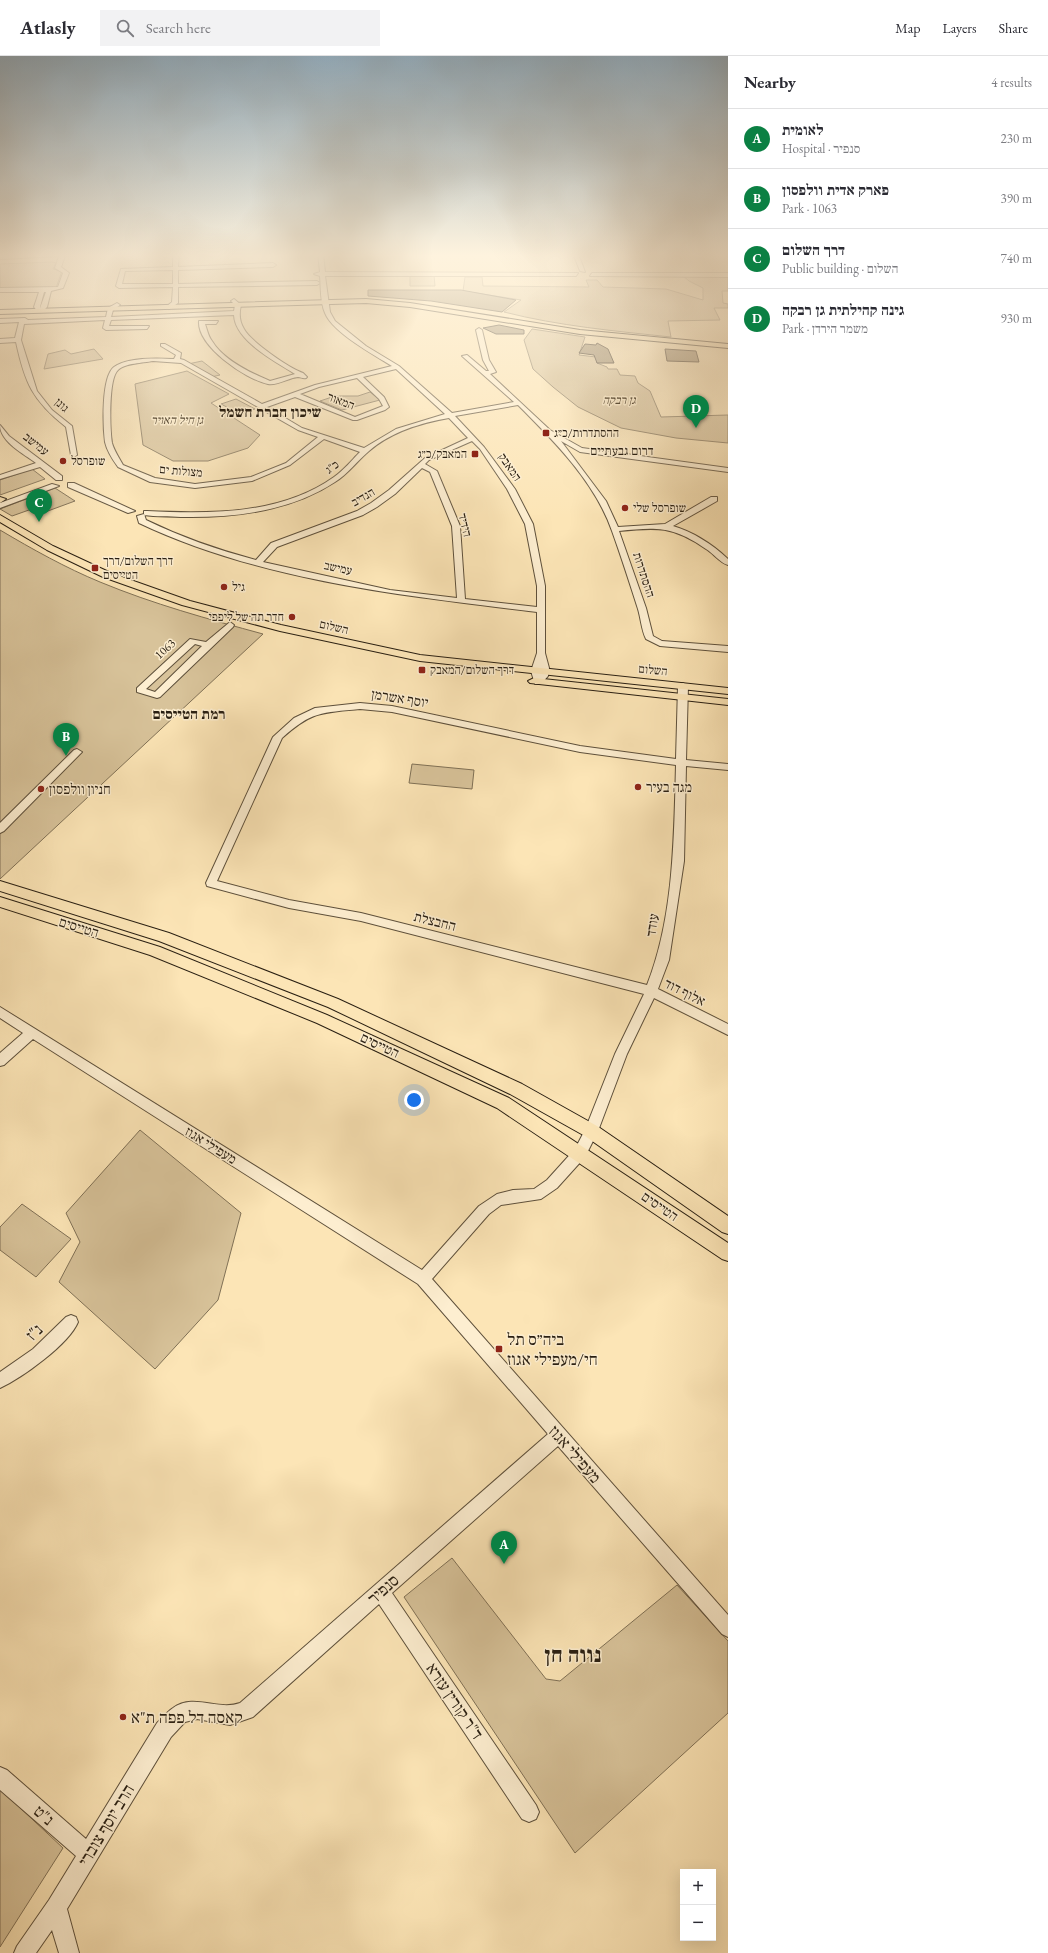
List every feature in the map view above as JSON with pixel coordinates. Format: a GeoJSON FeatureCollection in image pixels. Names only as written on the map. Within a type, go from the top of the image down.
{"type":"FeatureCollection","features":[{"type":"Feature","properties":{"kind":"main road"},"geometry":{"type":"LineString","coordinates":[[676,342],[728,346]]}},
{"type":"Feature","properties":{"kind":"main road","name":"השלום"},"geometry":{"type":"LineString","coordinates":[[0,518],[44,544],[89,566],[186,603],[280,628],[420,658],[539,675],[683,692]]}},
{"type":"Feature","properties":{"kind":"main road","name":"השלום"},"geometry":{"type":"LineString","coordinates":[[0,530],[66,567],[99,582],[171,608],[230,625],[348,653],[439,669],[539,675]]}},
{"type":"Feature","properties":{"kind":"main road"},"geometry":{"type":"LineString","coordinates":[[683,692],[728,690]]}},
{"type":"Feature","properties":{"kind":"main road"},"geometry":{"type":"LineString","coordinates":[[683,692],[728,702]]}},
{"type":"Feature","properties":{"kind":"main road","name":"הטייסים"},"geometry":{"type":"LineString","coordinates":[[0,886],[164,937],[333,1003],[516,1089],[591,1131],[728,1226]]}},
{"type":"Feature","properties":{"kind":"main road","name":"הטייסים"},"geometry":{"type":"LineString","coordinates":[[0,902],[154,951],[322,1019],[503,1103],[728,1253]]}},
{"type":"Feature","properties":{"kind":"street","name":"גונן"},"geometry":{"type":"LineString","coordinates":[[18,342],[34,391],[50,411],[69,426],[74,455]]}},
{"type":"Feature","properties":{"kind":"street"},"geometry":{"type":"LineString","coordinates":[[208,342],[221,355],[270,384],[301,374]]}},
{"type":"Feature","properties":{"kind":"street"},"geometry":{"type":"LineString","coordinates":[[253,342],[259,348],[301,374],[317,386]]}},
{"type":"Feature","properties":{"kind":"street","name":"המאבק"},"geometry":{"type":"LineString","coordinates":[[351,342],[364,347]]}},
{"type":"Feature","properties":{"kind":"street","name":"המאבק"},"geometry":{"type":"LineString","coordinates":[[356,342],[398,367],[451,416],[473,438],[494,463],[511,489],[528,524],[541,586],[541,653],[539,675]]}},
{"type":"Feature","properties":{"kind":"street"},"geometry":{"type":"LineString","coordinates":[[481,342],[486,360],[493,372],[484,373]]}},
{"type":"Feature","properties":{"kind":"street"},"geometry":{"type":"LineString","coordinates":[[163,345],[179,354],[177,359]]}},
{"type":"Feature","properties":{"kind":"street","name":"ההסתדרות"},"geometry":{"type":"LineString","coordinates":[[465,356],[519,403],[548,432],[567,453],[602,501],[615,529],[642,608],[649,637],[660,643],[728,649]]}},
{"type":"Feature","properties":{"kind":"street","name":"מצולות ים"},"geometry":{"type":"LineString","coordinates":[[323,437],[288,464],[252,479],[196,486],[153,480],[120,466],[108,444],[106,415],[111,376],[115,369],[122,366],[153,359],[177,359],[300,429],[365,451]]}},
{"type":"Feature","properties":{"kind":"street"},"geometry":{"type":"LineString","coordinates":[[261,407],[317,386],[398,367]]}},
{"type":"Feature","properties":{"kind":"street","name":"המאור"},"geometry":{"type":"LineString","coordinates":[[294,394],[355,419],[386,407],[382,398],[358,376]]}},
{"type":"Feature","properties":{"kind":"street","name":"כ\"ג"},"geometry":{"type":"LineString","coordinates":[[55,483],[62,488],[71,486],[131,511],[140,509],[145,510],[144,515],[208,515],[268,509],[301,498],[333,481],[365,451],[399,430],[451,416],[519,403]]}},
{"type":"Feature","properties":{"kind":"street","name":"עמישב"},"geometry":{"type":"LineString","coordinates":[[0,427],[7,437],[41,464],[55,483]]}},
{"type":"Feature","properties":{"kind":"street","name":"ההסתדרות"},"geometry":{"type":"LineString","coordinates":[[548,432],[577,448]]}},
{"type":"Feature","properties":{"kind":"street","name":"הנדיב"},"geometry":{"type":"LineString","coordinates":[[259,562],[274,545],[360,513],[374,505],[392,492],[427,459],[473,438]]}},
{"type":"Feature","properties":{"kind":"street"},"geometry":{"type":"LineString","coordinates":[[567,453],[577,448],[615,456],[728,470]]}},
{"type":"Feature","properties":{"kind":"street"},"geometry":{"type":"LineString","coordinates":[[0,477],[41,464]]}},
{"type":"Feature","properties":{"kind":"street","name":"הידיד"},"geometry":{"type":"LineString","coordinates":[[421,465],[432,471],[456,526],[462,601]]}},
{"type":"Feature","properties":{"kind":"street"},"geometry":{"type":"LineString","coordinates":[[0,501],[55,483]]}},
{"type":"Feature","properties":{"kind":"street"},"geometry":{"type":"LineString","coordinates":[[667,526],[714,499]]}},
{"type":"Feature","properties":{"kind":"street","name":"עמישב"},"geometry":{"type":"LineString","coordinates":[[144,515],[142,521],[169,534],[223,554],[390,592],[540,610]]}},
{"type":"Feature","properties":{"kind":"street"},"geometry":{"type":"LineString","coordinates":[[615,529],[667,526],[684,533],[718,553],[728,563]]}},
{"type":"Feature","properties":{"kind":"street"},"geometry":{"type":"LineString","coordinates":[[208,645],[230,625]]}},
{"type":"Feature","properties":{"kind":"street","name":"1063"},"geometry":{"type":"LineString","coordinates":[[193,641],[208,645],[157,695],[140,690],[193,641]]}},
{"type":"Feature","properties":{"kind":"street","name":"עודד"},"geometry":{"type":"LineString","coordinates":[[580,1153],[591,1131],[621,1054],[651,991],[663,960],[679,861],[683,692]]}},
{"type":"Feature","properties":{"kind":"street","name":"יוסף אשרמן"},"geometry":{"type":"LineString","coordinates":[[210,883],[278,737],[297,720],[318,710],[360,706],[392,709],[580,749],[682,763]]}},
{"type":"Feature","properties":{"kind":"street"},"geometry":{"type":"LineString","coordinates":[[0,829],[77,752]]}},
{"type":"Feature","properties":{"kind":"street"},"geometry":{"type":"LineString","coordinates":[[682,763],[728,767]]}},
{"type":"Feature","properties":{"kind":"street","name":"החבצלת"},"geometry":{"type":"LineString","coordinates":[[210,883],[289,904],[361,917],[651,991]]}},
{"type":"Feature","properties":{"kind":"street","name":"אלוף דוד"},"geometry":{"type":"LineString","coordinates":[[651,991],[728,1030]]}},
{"type":"Feature","properties":{"kind":"street","name":"מעפילי אגוז"},"geometry":{"type":"LineString","coordinates":[[0,1012],[423,1279],[728,1628]]}},
{"type":"Feature","properties":{"kind":"street"},"geometry":{"type":"LineString","coordinates":[[0,1061],[32,1032]]}},
{"type":"Feature","properties":{"kind":"street"},"geometry":{"type":"LineString","coordinates":[[423,1279],[496,1200],[513,1196],[536,1195],[552,1184],[580,1153]]}},
{"type":"Feature","properties":{"kind":"street","name":"נ\"ז"},"geometry":{"type":"LineString","coordinates":[[0,1380],[17,1371],[37,1356],[71,1322]]}},
{"type":"Feature","properties":{"kind":"street","name":"סנפיר"},"geometry":{"type":"LineString","coordinates":[[197,1710],[230,1716],[246,1710],[558,1435]]}},
{"type":"Feature","properties":{"kind":"street","name":"ד\"ר קורין עזרא"},"geometry":{"type":"LineString","coordinates":[[381,1591],[529,1812]]}},
{"type":"Feature","properties":{"kind":"street","name":"הרב יוסף צוברי"},"geometry":{"type":"LineString","coordinates":[[24,1953],[56,1907],[164,1730],[180,1714],[197,1710]]}},
{"type":"Feature","properties":{"kind":"street","name":"נ\"ט"},"geometry":{"type":"LineString","coordinates":[[0,1776],[88,1854]]}},
{"type":"Feature","properties":{"kind":"street"},"geometry":{"type":"LineString","coordinates":[[56,1907],[69,1953]]}},
{"type":"Feature","properties":{"kind":"green space","name":"גן רבקה"},"geometry":{"type":"Polygon","coordinates":[[[524,342],[583,342],[579,355],[596,357],[597,363],[607,367],[608,369],[617,369],[620,375],[635,376],[638,383],[650,391],[661,417],[728,415],[728,443],[676,438],[621,428],[578,407],[533,369],[524,342]]]}},
{"type":"Feature","properties":{"kind":"green space"},"geometry":{"type":"Polygon","coordinates":[[[94,349],[103,359],[44,369],[48,354],[65,350],[71,354],[94,349]]]}},
{"type":"Feature","properties":{"kind":"green space"},"geometry":{"type":"Polygon","coordinates":[[[202,361],[220,375],[211,377],[188,364],[202,361]]]}},
{"type":"Feature","properties":{"kind":"green space","name":"גן חיל האויר"},"geometry":{"type":"Polygon","coordinates":[[[187,371],[229,394],[211,403],[260,435],[248,448],[208,461],[173,461],[143,445],[135,384],[187,371]]]}},
{"type":"Feature","properties":{"kind":"green space"},"geometry":{"type":"Polygon","coordinates":[[[370,392],[380,400],[342,410],[320,401],[335,396],[358,396],[370,392]]]}},
{"type":"Feature","properties":{"kind":"green space"},"geometry":{"type":"Polygon","coordinates":[[[236,399],[255,409],[240,414],[221,404],[236,399]]]}},
{"type":"Feature","properties":{"kind":"green space"},"geometry":{"type":"Polygon","coordinates":[[[32,469],[45,479],[0,495],[0,480],[32,469]]]}},
{"type":"Feature","properties":{"kind":"green space"},"geometry":{"type":"Polygon","coordinates":[[[55,488],[75,501],[37,515],[29,510],[12,516],[0,509],[55,488]]]}},
{"type":"Feature","properties":{"kind":"green space"},"geometry":{"type":"Polygon","coordinates":[[[0,530],[87,577],[181,611],[263,634],[0,879],[0,530]]]}},
{"type":"Feature","properties":{"kind":"green space"},"geometry":{"type":"Polygon","coordinates":[[[412,764],[474,770],[472,789],[409,783],[412,764]]]}},
{"type":"Feature","properties":{"kind":"green space"},"geometry":{"type":"Polygon","coordinates":[[[140,1130],[241,1213],[218,1300],[155,1369],[59,1282],[80,1242],[66,1213],[140,1130]]]}},
{"type":"Feature","properties":{"kind":"green space"},"geometry":{"type":"Polygon","coordinates":[[[22,1204],[71,1239],[36,1277],[0,1250],[0,1227],[22,1204]]]}},
{"type":"Feature","properties":{"kind":"green space"},"geometry":{"type":"Polygon","coordinates":[[[452,1558],[546,1679],[560,1681],[677,1585],[728,1641],[728,1713],[575,1853],[404,1597],[452,1558]]]}},
{"type":"Feature","properties":{"kind":"green space"},"geometry":{"type":"Polygon","coordinates":[[[0,1789],[63,1848],[0,1947],[0,1789]]]}},
{"type":"Feature","properties":{"kind":"building"},"geometry":{"type":"Polygon","coordinates":[[[597,343],[608,349],[614,363],[597,363],[594,355],[579,353],[585,344],[596,345],[597,343]]]}},
{"type":"Feature","properties":{"kind":"building"},"geometry":{"type":"Polygon","coordinates":[[[665,349],[696,351],[699,362],[667,361],[665,349]]]}},
{"type":"Feature","properties":{"kind":"place","name":"גינה קהילתית גן רבקה"},"geometry":{"type":"Point","coordinates":[696,428]}},
{"type":"Feature","properties":{"kind":"place","name":"ההסתדרות/כ״ג"},"geometry":{"type":"Point","coordinates":[546,433]}},
{"type":"Feature","properties":{"kind":"place","name":"המאבק/כ״ג"},"geometry":{"type":"Point","coordinates":[475,454]}},
{"type":"Feature","properties":{"kind":"place","name":"שופרסל"},"geometry":{"type":"Point","coordinates":[63,461]}},
{"type":"Feature","properties":{"kind":"place","name":"שופרסל שלי"},"geometry":{"type":"Point","coordinates":[625,508]}},
{"type":"Feature","properties":{"kind":"place","name":"דרך השלום"},"geometry":{"type":"Point","coordinates":[39,522]}},
{"type":"Feature","properties":{"kind":"place","name":"דרך השלום/דרך הטייסים"},"geometry":{"type":"Point","coordinates":[95,568]}},
{"type":"Feature","properties":{"kind":"place","name":"גיל"},"geometry":{"type":"Point","coordinates":[224,587]}},
{"type":"Feature","properties":{"kind":"place","name":"חדר תה של ליפפי"},"geometry":{"type":"Point","coordinates":[292,617]}},
{"type":"Feature","properties":{"kind":"place","name":"דרך השלום/המאבק"},"geometry":{"type":"Point","coordinates":[422,670]}},
{"type":"Feature","properties":{"kind":"place","name":"פארק אדית וולפסון"},"geometry":{"type":"Point","coordinates":[66,756]}},
{"type":"Feature","properties":{"kind":"place","name":"מגה בעיר"},"geometry":{"type":"Point","coordinates":[638,787]}},
{"type":"Feature","properties":{"kind":"place","name":"חניון וולפסון"},"geometry":{"type":"Point","coordinates":[41,789]}},
{"type":"Feature","properties":{"kind":"place","name":"ביה״ס תל חי/מעפילי אגוז"},"geometry":{"type":"Point","coordinates":[499,1349]}},
{"type":"Feature","properties":{"kind":"place","name":"לאומית"},"geometry":{"type":"Point","coordinates":[504,1564]}},
{"type":"Feature","properties":{"kind":"place","name":"קאסה דל פפה ת\"א"},"geometry":{"type":"Point","coordinates":[123,1717]}},
{"type":"Feature","properties":{"kind":"district","name":"שיכון חברת חשמל"},"geometry":{"type":"Point","coordinates":[270,412]}},
{"type":"Feature","properties":{"kind":"district","name":"דרום גבעתיים"},"geometry":{"type":"Point","coordinates":[622,450]}},
{"type":"Feature","properties":{"kind":"district","name":"רמת הטייסים"},"geometry":{"type":"Point","coordinates":[189,714]}},
{"type":"Feature","properties":{"kind":"district","name":"נווה חן"},"geometry":{"type":"Point","coordinates":[573,1654]}}]}
